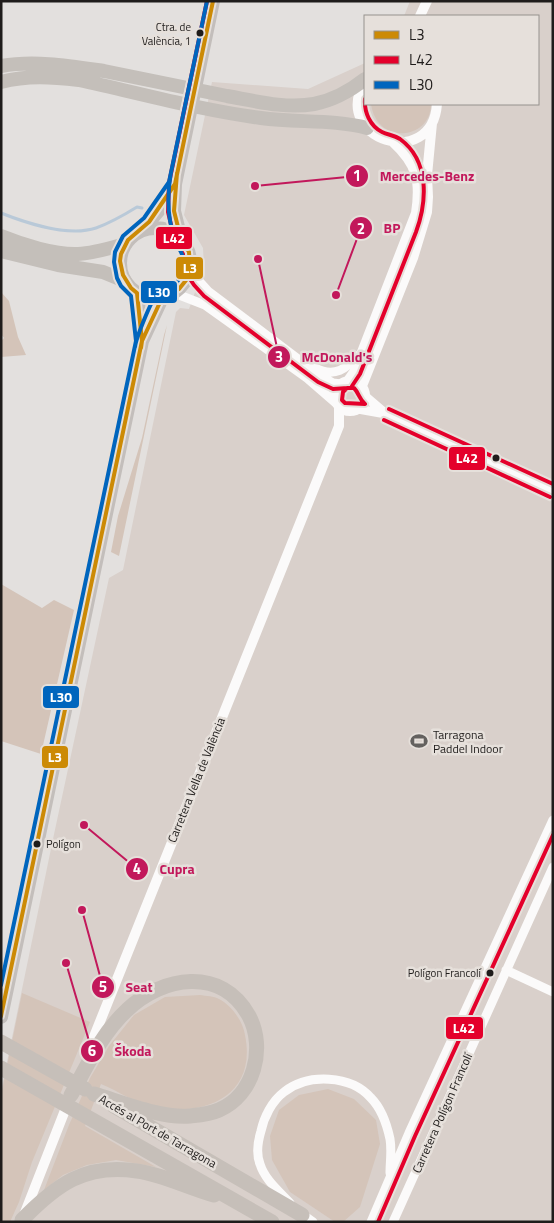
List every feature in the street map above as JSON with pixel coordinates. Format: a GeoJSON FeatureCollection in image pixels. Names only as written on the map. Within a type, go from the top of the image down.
{"type":"FeatureCollection","features":[{"type":"Feature","properties":{"kind":"highway"},"geometry":{"type":"LineString","coordinates":[[1,66],[43,64],[82,68],[253,101],[290,105],[314,104],[333,98],[348,92],[364,81]]}},
{"type":"Feature","properties":{"kind":"highway"},"geometry":{"type":"LineString","coordinates":[[1,82],[45,77],[79,80],[261,118],[293,122],[341,123],[367,128]]}},
{"type":"Feature","properties":{"kind":"highway"},"geometry":{"type":"LineString","coordinates":[[1,236],[59,253],[86,253],[125,244]]}},
{"type":"Feature","properties":{"kind":"highway"},"geometry":{"type":"LineString","coordinates":[[1,250],[58,264],[103,272],[125,281]]}},
{"type":"Feature","properties":{"kind":"highway"},"geometry":{"type":"LineString","coordinates":[[71,1095],[102,1040],[114,1023],[138,1000],[159,988],[181,981],[211,984],[227,991],[239,1002],[249,1016],[255,1031],[257,1050],[255,1068],[247,1085],[234,1100],[220,1110],[187,1116],[172,1116],[94,1094]]}},
{"type":"Feature","properties":{"kind":"highway","name":"Accés al Port de Tarragona"},"geometry":{"type":"LineString","coordinates":[[1,1042],[308,1218]]}},
{"type":"Feature","properties":{"kind":"highway","name":"Accés al Port de Tarragona"},"geometry":{"type":"LineString","coordinates":[[1,1068],[272,1222]]}},
{"type":"Feature","properties":{"kind":"highway"},"geometry":{"type":"LineString","coordinates":[[21,1221],[48,1195],[80,1174],[117,1169],[137,1170],[237,1202]]}},
{"type":"Feature","properties":{"kind":"main road"},"geometry":{"type":"LineString","coordinates":[[1,1017],[142,341],[168,295],[187,279],[190,267],[189,252],[182,239],[174,211],[175,184],[213,1]]}},
{"type":"Feature","properties":{"kind":"main road"},"geometry":{"type":"LineString","coordinates":[[168,295],[148,298],[137,293],[125,281],[120,264],[120,256],[125,244],[132,236],[143,229],[159,210],[175,184]]}},
{"type":"Feature","properties":{"kind":"main road"},"geometry":{"type":"LineString","coordinates":[[143,229],[161,228],[171,231],[182,239]]}},
{"type":"Feature","properties":{"kind":"main road"},"geometry":{"type":"LineString","coordinates":[[137,293],[142,341]]}},
{"type":"Feature","properties":{"kind":"street"},"geometry":{"type":"LineString","coordinates":[[421,15],[427,1]]}},
{"type":"Feature","properties":{"kind":"street"},"geometry":{"type":"LineString","coordinates":[[364,82],[358,101],[360,115],[367,128],[381,139],[392,142],[414,139],[422,134],[432,123]]}},
{"type":"Feature","properties":{"kind":"street"},"geometry":{"type":"LineString","coordinates":[[355,410],[363,404],[364,391],[413,258],[427,212],[427,175],[432,123],[437,105]]}},
{"type":"Feature","properties":{"kind":"street"},"geometry":{"type":"LineString","coordinates":[[338,405],[336,392],[354,372],[416,213],[419,196],[412,163],[392,142]]}},
{"type":"Feature","properties":{"kind":"street"},"geometry":{"type":"LineString","coordinates":[[190,267],[208,291],[301,361],[333,383],[356,382],[386,414]]}},
{"type":"Feature","properties":{"kind":"street"},"geometry":{"type":"LineString","coordinates":[[168,295],[205,305],[307,378],[345,410],[386,414],[553,491]]}},
{"type":"Feature","properties":{"kind":"street"},"geometry":{"type":"LineString","coordinates":[[301,361],[323,372],[336,372],[349,366],[362,352]]}},
{"type":"Feature","properties":{"kind":"street","name":"Carretera Vella de València"},"geometry":{"type":"LineString","coordinates":[[338,405],[339,426]]}},
{"type":"Feature","properties":{"kind":"street","name":"Carretera Vella de València"},"geometry":{"type":"LineString","coordinates":[[21,1221],[136,929],[339,426],[355,410]]}},
{"type":"Feature","properties":{"kind":"street","name":"Carretera Polígon Francolí"},"geometry":{"type":"LineString","coordinates":[[370,1222],[553,820]]}},
{"type":"Feature","properties":{"kind":"street","name":"Carretera Polígon Francolí"},"geometry":{"type":"LineString","coordinates":[[393,1222],[553,867]]}},
{"type":"Feature","properties":{"kind":"street"},"geometry":{"type":"LineString","coordinates":[[506,970],[553,992]]}},
{"type":"Feature","properties":{"kind":"street"},"geometry":{"type":"LineString","coordinates":[[308,1218],[269,1182],[260,1164],[258,1143],[263,1121],[271,1107],[284,1092],[302,1083],[316,1079],[330,1079],[359,1088],[371,1097],[379,1108],[390,1140],[390,1178]]}},
{"type":"Feature","properties":{"kind":"shaded area"},"geometry":{"type":"Polygon","coordinates":[[[410,1],[553,1],[553,1222],[1,1222],[1,1091],[53,839],[109,578],[123,570],[176,312],[180,308],[189,309],[204,267],[203,248],[184,215],[212,82],[308,89],[364,63],[364,105],[539,105],[539,15],[404,15],[410,1]]]}},
{"type":"Feature","properties":{"kind":"shaded area"},"geometry":{"type":"Polygon","coordinates":[[[371,105],[431,105],[429,116],[414,131],[393,132],[383,127],[375,118],[371,105]]]}},
{"type":"Feature","properties":{"kind":"shaded area"},"geometry":{"type":"Polygon","coordinates":[[[1,292],[9,301],[18,337],[26,355],[1,357],[1,341],[4,338],[1,334],[1,292]]]}},
{"type":"Feature","properties":{"kind":"shaded area"},"geometry":{"type":"Polygon","coordinates":[[[167,325],[119,556],[111,552],[118,516],[142,438],[167,325]]]}},
{"type":"Feature","properties":{"kind":"shaded area"},"geometry":{"type":"Polygon","coordinates":[[[1,584],[42,608],[54,600],[74,610],[41,754],[1,741],[1,584]]]}},
{"type":"Feature","properties":{"kind":"shaded area"},"geometry":{"type":"Polygon","coordinates":[[[22,993],[90,1022],[32,1162],[19,1202],[10,1222],[1,1222],[1,1095],[22,993]]]}},
{"type":"Feature","properties":{"kind":"shaded area"},"geometry":{"type":"Polygon","coordinates":[[[200,995],[215,997],[228,1005],[242,1024],[247,1055],[243,1072],[236,1086],[225,1097],[210,1104],[176,1110],[142,1104],[101,1084],[85,1126],[156,1167],[116,1160],[87,1165],[63,1175],[44,1190],[69,1125],[90,1078],[109,1046],[134,1015],[165,997],[200,995]]]}},
{"type":"Feature","properties":{"kind":"shaded area"},"geometry":{"type":"Polygon","coordinates":[[[328,1089],[354,1099],[376,1120],[380,1144],[360,1207],[343,1222],[335,1222],[290,1192],[272,1160],[270,1136],[279,1110],[299,1095],[328,1089]]]}},
{"type":"Feature","properties":{"kind":"waterway"},"geometry":{"type":"LineString","coordinates":[[1,213],[35,225],[73,231],[96,228],[117,219],[137,207],[142,208]]}},
{"type":"Feature","properties":{"kind":"transit line","name":"L42"},"geometry":{"type":"LineString","coordinates":[[207,1],[169,183],[168,212],[175,241],[183,254],[184,270],[204,296],[318,382],[333,389],[348,388]]}},
{"type":"Feature","properties":{"kind":"transit line","name":"L30"},"geometry":{"type":"LineString","coordinates":[[1,985],[136,341],[131,296],[121,286],[117,278],[114,262],[115,252],[123,236],[144,218],[169,182],[207,1]]}},
{"type":"Feature","properties":{"kind":"transit line","name":"L3"},"geometry":{"type":"LineString","coordinates":[[1,1016],[142,341],[137,293],[131,288],[123,275],[120,261],[121,254],[128,240],[149,222],[175,184],[213,1]]}},
{"type":"Feature","properties":{"kind":"transit line","name":"L42"},"geometry":{"type":"LineString","coordinates":[[352,386],[360,374],[416,232],[424,195],[421,170],[410,148],[400,139],[382,132],[374,126],[367,114],[366,105]]}},
{"type":"Feature","properties":{"kind":"transit line","name":"L30"},"geometry":{"type":"LineString","coordinates":[[135,347],[154,298],[161,291],[176,282],[183,269],[183,257],[172,232],[169,215],[168,198],[171,172]]}},
{"type":"Feature","properties":{"kind":"transit line","name":"L3"},"geometry":{"type":"LineString","coordinates":[[141,348],[142,341],[162,298],[179,289],[187,279],[190,267],[189,252],[181,239],[174,211],[177,173]]}},
{"type":"Feature","properties":{"kind":"transit line","name":"L42"},"geometry":{"type":"LineString","coordinates":[[347,388],[354,388],[365,404],[345,403],[342,400],[343,392],[347,388]]}},
{"type":"Feature","properties":{"kind":"transit line","name":"L42"},"geometry":{"type":"LineString","coordinates":[[389,409],[553,484]]}},
{"type":"Feature","properties":{"kind":"transit line","name":"L42"},"geometry":{"type":"LineString","coordinates":[[384,420],[550,497]]}},
{"type":"Feature","properties":{"kind":"transit line","name":"L42"},"geometry":{"type":"LineString","coordinates":[[378,1222],[415,1136],[553,835]]}},
{"type":"Feature","properties":{"kind":"place","name":"Ctra. de València, 1"},"geometry":{"type":"Point","coordinates":[200,33]}},
{"type":"Feature","properties":{"kind":"place","name":"Mercedes-Benz"},"geometry":{"type":"Point","coordinates":[255,186]}},
{"type":"Feature","properties":{"kind":"place","name":"McDonald's"},"geometry":{"type":"Point","coordinates":[258,259]}},
{"type":"Feature","properties":{"kind":"place","name":"BP"},"geometry":{"type":"Point","coordinates":[336,295]}},
{"type":"Feature","properties":{"kind":"place","name":"Tarragona Paddel Indoor"},"geometry":{"type":"Point","coordinates":[419,741]}},
{"type":"Feature","properties":{"kind":"place","name":"Cupra"},"geometry":{"type":"Point","coordinates":[84,825]}},
{"type":"Feature","properties":{"kind":"place","name":"Polígon"},"geometry":{"type":"Point","coordinates":[37,844]}},
{"type":"Feature","properties":{"kind":"place","name":"Seat"},"geometry":{"type":"Point","coordinates":[82,910]}},
{"type":"Feature","properties":{"kind":"place","name":"Škoda"},"geometry":{"type":"Point","coordinates":[66,963]}},
{"type":"Feature","properties":{"kind":"place","name":"Polígon Francolí"},"geometry":{"type":"Point","coordinates":[490,973]}}]}
